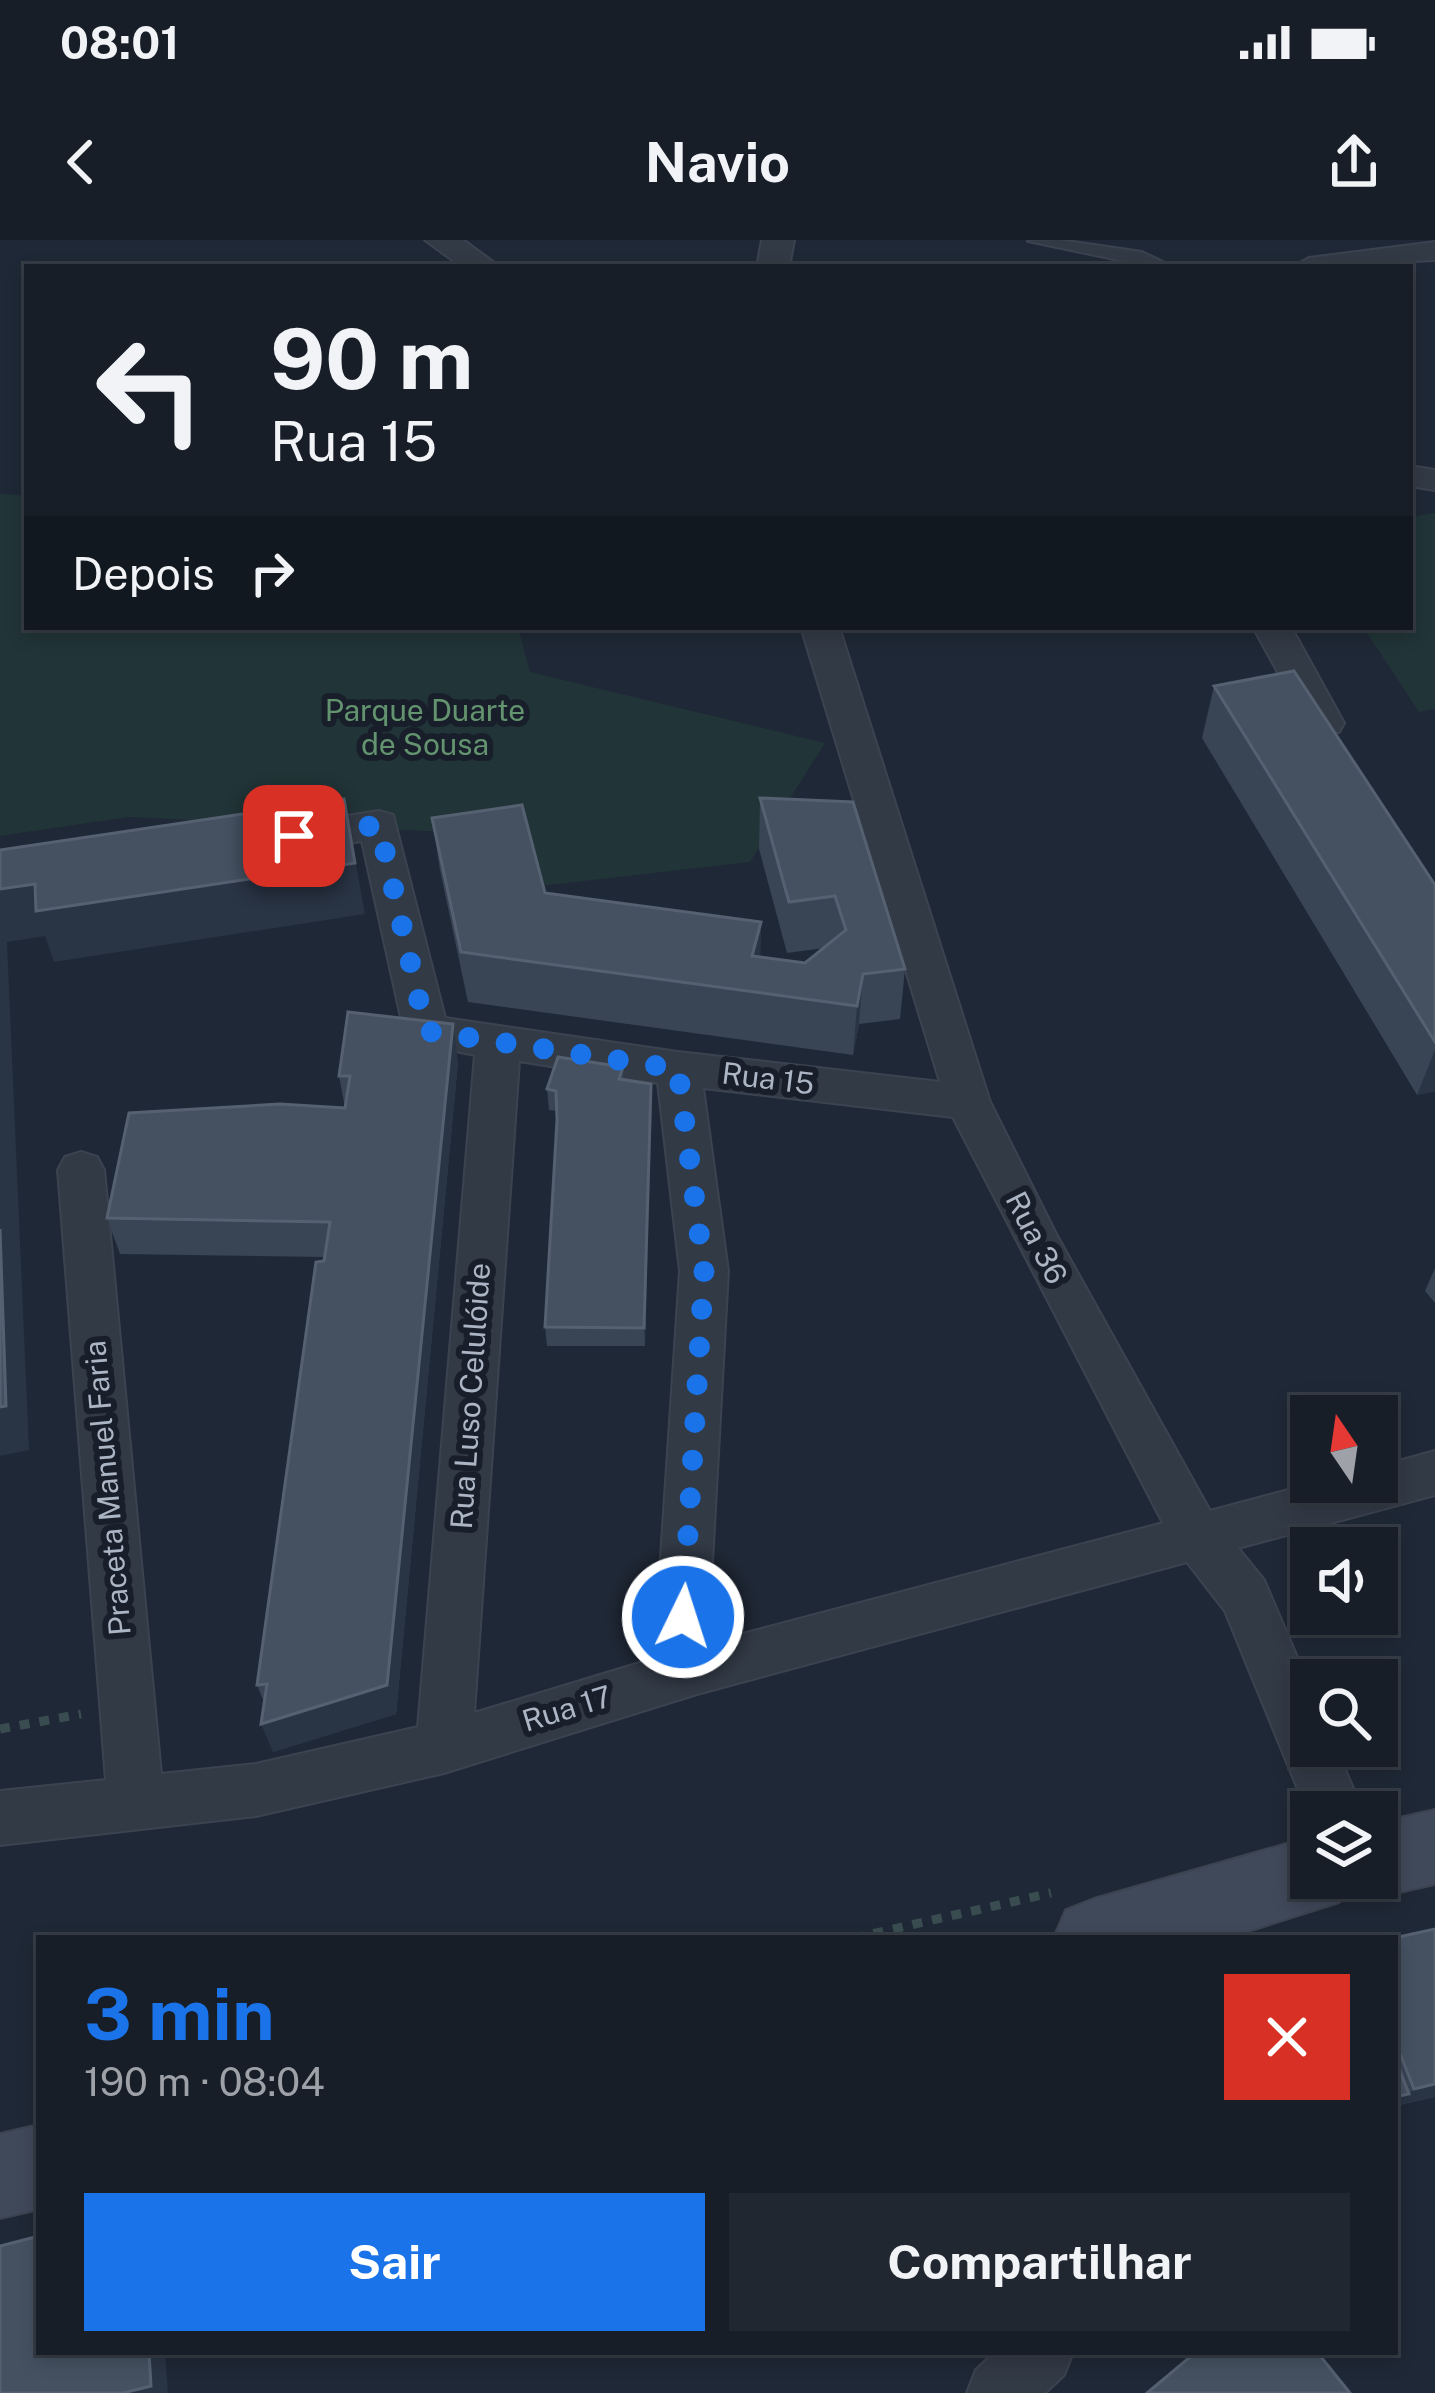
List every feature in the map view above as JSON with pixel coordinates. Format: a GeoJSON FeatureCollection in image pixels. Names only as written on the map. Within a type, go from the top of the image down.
{"type":"FeatureCollection","features":[{"type":"Feature","properties":{"kind":"main road"},"geometry":{"type":"LineString","coordinates":[[1398,1854],[1435,1846]]}},
{"type":"Feature","properties":{"kind":"main road"},"geometry":{"type":"LineString","coordinates":[[1104,1935],[1290,1881]]}},
{"type":"Feature","properties":{"kind":"main road"},"geometry":{"type":"LineString","coordinates":[[0,2176],[36,2168]]}},
{"type":"Feature","properties":{"kind":"street"},"geometry":{"type":"LineString","coordinates":[[441,240],[479,264]]}},
{"type":"Feature","properties":{"kind":"street"},"geometry":{"type":"LineString","coordinates":[[1333,264],[1435,251]]}},
{"type":"Feature","properties":{"kind":"street","name":"Rua 36"},"geometry":{"type":"LineString","coordinates":[[821,630],[968,1102],[1036,1244],[1195,1532],[1245,1597],[1326,1791]]}},
{"type":"Feature","properties":{"kind":"street"},"geometry":{"type":"LineString","coordinates":[[1273,630],[1291,670],[1351,763]]}},
{"type":"Feature","properties":{"kind":"street","name":"Rua 15"},"geometry":{"type":"LineString","coordinates":[[241,844],[379,825],[426,1031],[678,1069],[968,1102]]}},
{"type":"Feature","properties":{"kind":"street","name":"Rua Luso Celulóide"},"geometry":{"type":"LineString","coordinates":[[443,1747],[497,1044]]}},
{"type":"Feature","properties":{"kind":"street"},"geometry":{"type":"LineString","coordinates":[[678,1069],[704,1271],[683,1617],[697,1670]]}},
{"type":"Feature","properties":{"kind":"street","name":"Praceta Manuel Faria"},"geometry":{"type":"LineString","coordinates":[[81,1170],[136,1805]]}},
{"type":"Feature","properties":{"kind":"street","name":"Rua 17"},"geometry":{"type":"LineString","coordinates":[[0,1818],[256,1790],[443,1747],[697,1670],[1195,1532],[1435,1473]]}},
{"type":"Feature","properties":{"kind":"street"},"geometry":{"type":"LineString","coordinates":[[999,2393],[1038,2355]]}},
{"type":"Feature","properties":{"kind":"lane"},"geometry":{"type":"LineString","coordinates":[[1036,242],[1142,257],[1158,264]]}},
{"type":"Feature","properties":{"kind":"path"},"geometry":{"type":"LineString","coordinates":[[0,1729],[128,1705]]}},
{"type":"Feature","properties":{"kind":"green space","name":"Parque Duarte de Sousa"},"geometry":{"type":"Polygon","coordinates":[[[0,494],[24,495],[24,630],[519,630],[530,672],[825,743],[750,862],[540,886],[531,836],[129,817],[0,836],[0,494]]]}},
{"type":"Feature","properties":{"kind":"green space"},"geometry":{"type":"Polygon","coordinates":[[[1435,513],[1435,709],[1419,712],[1365,630],[1413,630],[1413,517],[1435,513]]]}},
{"type":"Feature","properties":{"kind":"building"},"geometry":{"type":"Polygon","coordinates":[[[1294,671],[1435,885],[1435,1042],[1214,686],[1294,671]]]}},
{"type":"Feature","properties":{"kind":"building"},"geometry":{"type":"Polygon","coordinates":[[[760,798],[853,802],[905,969],[863,974],[857,1006],[461,952],[432,818],[522,805],[545,893],[761,922],[752,956],[805,963],[846,930],[835,896],[789,902],[760,798]]]}},
{"type":"Feature","properties":{"kind":"building"},"geometry":{"type":"Polygon","coordinates":[[[344,799],[355,863],[36,911],[35,884],[0,889],[0,850],[344,799]]]}},
{"type":"Feature","properties":{"kind":"building"},"geometry":{"type":"Polygon","coordinates":[[[348,1012],[453,1024],[387,1685],[261,1724],[267,1684],[257,1685],[316,1262],[324,1261],[330,1222],[107,1218],[129,1113],[280,1104],[345,1108],[350,1076],[339,1076],[348,1012]]]}},
{"type":"Feature","properties":{"kind":"building"},"geometry":{"type":"Polygon","coordinates":[[[558,1057],[623,1067],[619,1079],[651,1084],[644,1328],[545,1327],[557,1120],[556,1091],[547,1089],[558,1057]]]}},
{"type":"Feature","properties":{"kind":"building"},"geometry":{"type":"Polygon","coordinates":[[[0,1229],[6,1406],[0,1407],[0,1229]]]}},
{"type":"Feature","properties":{"kind":"building"},"geometry":{"type":"Polygon","coordinates":[[[1435,1929],[1435,2084],[1414,2089],[1398,2049],[1398,1937],[1435,1929]]]}},
{"type":"Feature","properties":{"kind":"building"},"geometry":{"type":"Polygon","coordinates":[[[1398,2066],[1409,2094],[1398,2096],[1398,2066]]]}},
{"type":"Feature","properties":{"kind":"building"},"geometry":{"type":"Polygon","coordinates":[[[36,2237],[36,2355],[149,2355],[151,2386],[123,2393],[0,2393],[0,2246],[36,2237]]]}},
{"type":"Feature","properties":{"kind":"building"},"geometry":{"type":"Polygon","coordinates":[[[1192,2355],[1319,2355],[1350,2393],[1147,2393],[1192,2355]]]}},
{"type":"Feature","properties":{"kind":"route"},"geometry":{"type":"LineString","coordinates":[[294,836],[379,825],[426,1031],[678,1069],[704,1271],[683,1617]]}}]}
